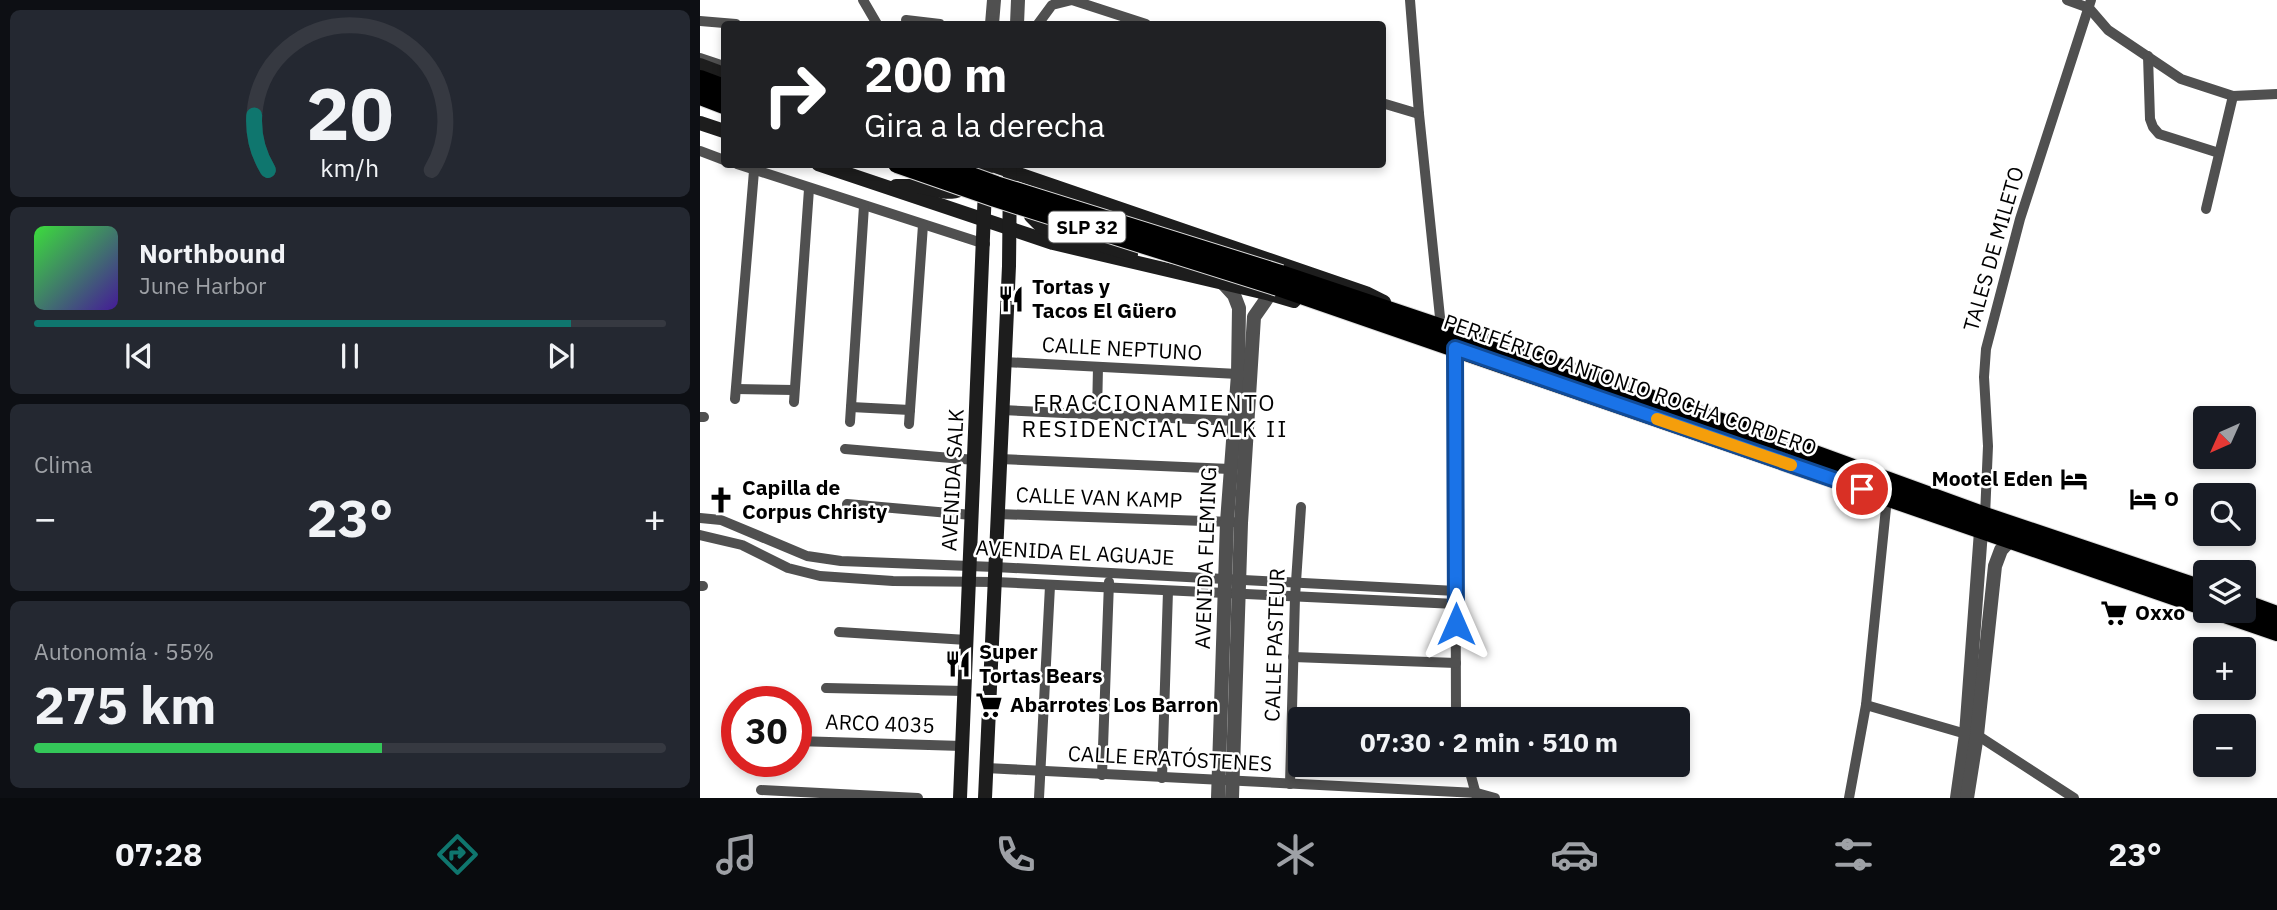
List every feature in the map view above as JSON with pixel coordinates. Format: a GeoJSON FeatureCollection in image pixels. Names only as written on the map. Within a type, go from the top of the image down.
{"type":"FeatureCollection","features":[{"type":"Feature","properties":{"kind":"highway"},"geometry":{"type":"LineString","coordinates":[[700,79],[721,87]]}},
{"type":"Feature","properties":{"kind":"highway"},"geometry":{"type":"LineString","coordinates":[[700,96],[721,104]]}},
{"type":"Feature","properties":{"kind":"highway","name":"SLP 32"},"geometry":{"type":"LineString","coordinates":[[909,168],[1008,202],[1277,285]]}},
{"type":"Feature","properties":{"kind":"highway","name":"SLP 32"},"geometry":{"type":"LineString","coordinates":[[949,168],[1277,285]]}},
{"type":"Feature","properties":{"kind":"highway","name":"PERIFÉRICO ANTONIO ROCHA CORDERO"},"geometry":{"type":"LineString","coordinates":[[1277,285],[1416,326],[1455,348],[1886,498],[2193,586]]}},
{"type":"Feature","properties":{"kind":"highway","name":"PERIFÉRICO ANTONIO ROCHA CORDERO"},"geometry":{"type":"LineString","coordinates":[[1416,326],[1441,327],[1787,444],[1983,524],[2010,540],[2193,603]]}},
{"type":"Feature","properties":{"kind":"highway"},"geometry":{"type":"LineString","coordinates":[[2256,607],[2277,615]]}},
{"type":"Feature","properties":{"kind":"highway"},"geometry":{"type":"LineString","coordinates":[[2251,623],[2277,632]]}},
{"type":"Feature","properties":{"kind":"main road"},"geometry":{"type":"LineString","coordinates":[[700,65],[721,73]]}},
{"type":"Feature","properties":{"kind":"main road"},"geometry":{"type":"LineString","coordinates":[[700,123],[721,130]]}},
{"type":"Feature","properties":{"kind":"main road"},"geometry":{"type":"LineString","coordinates":[[830,168],[1083,252],[1223,283],[1277,285]]}},
{"type":"Feature","properties":{"kind":"main road"},"geometry":{"type":"LineString","coordinates":[[880,186],[919,186],[953,192],[960,190],[969,179],[969,168]]}},
{"type":"Feature","properties":{"kind":"main road","name":"AVENIDA SALK"},"geometry":{"type":"LineString","coordinates":[[960,798],[988,168]]}},
{"type":"Feature","properties":{"kind":"main road"},"geometry":{"type":"LineString","coordinates":[[985,798],[1010,229],[1010,168],[1366,293],[1416,326]]}},
{"type":"Feature","properties":{"kind":"main road"},"geometry":{"type":"LineString","coordinates":[[1088,197],[1051,191],[1040,193],[1030,206],[1031,216],[1042,227],[1122,251],[1177,272]]}},
{"type":"Feature","properties":{"kind":"main road"},"geometry":{"type":"LineString","coordinates":[[980,344],[1005,344]]}},
{"type":"Feature","properties":{"kind":"street"},"geometry":{"type":"LineString","coordinates":[[863,0],[875,21]]}},
{"type":"Feature","properties":{"kind":"street"},"geometry":{"type":"LineString","coordinates":[[992,21],[993,0]]}},
{"type":"Feature","properties":{"kind":"street"},"geometry":{"type":"LineString","coordinates":[[1017,21],[1018,0]]}},
{"type":"Feature","properties":{"kind":"street"},"geometry":{"type":"LineString","coordinates":[[1040,21],[1052,5],[1072,0],[1137,21]]}},
{"type":"Feature","properties":{"kind":"street"},"geometry":{"type":"LineString","coordinates":[[1410,0],[1441,327]]}},
{"type":"Feature","properties":{"kind":"street"},"geometry":{"type":"LineString","coordinates":[[2067,0],[2090,4],[2108,30],[2181,79],[2234,96],[2277,94]]}},
{"type":"Feature","properties":{"kind":"street","name":"TALES DE MILETO"},"geometry":{"type":"LineString","coordinates":[[1983,524],[1988,446],[1984,377],[1986,349],[2020,219],[2090,4]]}},
{"type":"Feature","properties":{"kind":"street"},"geometry":{"type":"LineString","coordinates":[[906,20],[914,21]]}},
{"type":"Feature","properties":{"kind":"street"},"geometry":{"type":"LineString","coordinates":[[700,21],[721,23]]}},
{"type":"Feature","properties":{"kind":"street"},"geometry":{"type":"LineString","coordinates":[[2148,56],[2150,119],[2153,127],[2159,134],[2219,153]]}},
{"type":"Feature","properties":{"kind":"street"},"geometry":{"type":"LineString","coordinates":[[700,58],[721,65]]}},
{"type":"Feature","properties":{"kind":"street"},"geometry":{"type":"LineString","coordinates":[[2206,209],[2234,96]]}},
{"type":"Feature","properties":{"kind":"street"},"geometry":{"type":"LineString","coordinates":[[1386,104],[1419,114]]}},
{"type":"Feature","properties":{"kind":"street"},"geometry":{"type":"LineString","coordinates":[[700,151],[721,159]]}},
{"type":"Feature","properties":{"kind":"street"},"geometry":{"type":"LineString","coordinates":[[747,168],[985,244]]}},
{"type":"Feature","properties":{"kind":"street"},"geometry":{"type":"LineString","coordinates":[[754,171],[736,394],[794,396],[810,189]]}},
{"type":"Feature","properties":{"kind":"street"},"geometry":{"type":"LineString","coordinates":[[850,422],[864,206]]}},
{"type":"Feature","properties":{"kind":"street"},"geometry":{"type":"LineString","coordinates":[[909,424],[923,225]]}},
{"type":"Feature","properties":{"kind":"street","name":"AVENIDA FLEMING"},"geometry":{"type":"LineString","coordinates":[[1223,283],[1234,295],[1239,308],[1238,374],[1230,469],[1234,523]]}},
{"type":"Feature","properties":{"kind":"street","name":"AVENIDA FLEMING"},"geometry":{"type":"LineString","coordinates":[[1232,798],[1226,781],[1234,523],[1254,317],[1277,285]]}},
{"type":"Feature","properties":{"kind":"street"},"geometry":{"type":"LineString","coordinates":[[1455,348],[1456,707]]}},
{"type":"Feature","properties":{"kind":"street","name":"CALLE NEPTUNO"},"geometry":{"type":"LineString","coordinates":[[1004,362],[1238,374]]}},
{"type":"Feature","properties":{"kind":"street"},"geometry":{"type":"LineString","coordinates":[[1097,415],[1098,367]]}},
{"type":"Feature","properties":{"kind":"street"},"geometry":{"type":"LineString","coordinates":[[851,407],[910,410]]}},
{"type":"Feature","properties":{"kind":"street"},"geometry":{"type":"LineString","coordinates":[[1002,410],[1235,421]]}},
{"type":"Feature","properties":{"kind":"street"},"geometry":{"type":"LineString","coordinates":[[845,449],[975,460]]}},
{"type":"Feature","properties":{"kind":"street"},"geometry":{"type":"LineString","coordinates":[[1000,459],[1230,469]]}},
{"type":"Feature","properties":{"kind":"street"},"geometry":{"type":"LineString","coordinates":[[1849,798],[1866,705],[1886,498]]}},
{"type":"Feature","properties":{"kind":"street"},"geometry":{"type":"LineString","coordinates":[[847,504],[972,515]]}},
{"type":"Feature","properties":{"kind":"street","name":"CALLE PASTEUR"},"geometry":{"type":"LineString","coordinates":[[1295,707],[1293,657],[1301,507]]}},
{"type":"Feature","properties":{"kind":"street","name":"CALLE VAN KAMP"},"geometry":{"type":"LineString","coordinates":[[998,514],[1234,523]]}},
{"type":"Feature","properties":{"kind":"street","name":"AVENIDA EL AGUAJE"},"geometry":{"type":"LineString","coordinates":[[700,518],[721,520],[807,556],[841,561],[970,574],[1110,574],[1232,587],[1295,597],[1456,604]]}},
{"type":"Feature","properties":{"kind":"street"},"geometry":{"type":"LineString","coordinates":[[1967,798],[1983,524]]}},
{"type":"Feature","properties":{"kind":"street","name":"AVENIDA EL AGUAJE"},"geometry":{"type":"LineString","coordinates":[[700,535],[742,545],[788,568],[820,576],[893,581],[970,574]]}},
{"type":"Feature","properties":{"kind":"street"},"geometry":{"type":"LineString","coordinates":[[1957,798],[1972,734],[1995,566],[2001,550],[2010,540]]}},
{"type":"Feature","properties":{"kind":"street"},"geometry":{"type":"LineString","coordinates":[[1102,775],[1110,574]]}},
{"type":"Feature","properties":{"kind":"street","name":"AVENIDA EL AGUAJE"},"geometry":{"type":"LineString","coordinates":[[995,575],[1049,586],[1168,591],[1296,583],[1456,591]]}},
{"type":"Feature","properties":{"kind":"street"},"geometry":{"type":"LineString","coordinates":[[1039,798],[1049,586]]}},
{"type":"Feature","properties":{"kind":"street"},"geometry":{"type":"LineString","coordinates":[[1162,778],[1168,591]]}},
{"type":"Feature","properties":{"kind":"street"},"geometry":{"type":"LineString","coordinates":[[839,632],[967,640]]}},
{"type":"Feature","properties":{"kind":"street"},"geometry":{"type":"LineString","coordinates":[[1293,657],[1456,663]]}},
{"type":"Feature","properties":{"kind":"street"},"geometry":{"type":"LineString","coordinates":[[826,688],[965,691]]}},
{"type":"Feature","properties":{"kind":"street"},"geometry":{"type":"LineString","coordinates":[[1866,705],[1972,734],[2067,796]]}},
{"type":"Feature","properties":{"kind":"street","name":"ARCO 4035"},"geometry":{"type":"LineString","coordinates":[[812,741],[962,746]]}},
{"type":"Feature","properties":{"kind":"street","name":"CALLE ERATÓSTENES"},"geometry":{"type":"LineString","coordinates":[[986,768],[1495,798]]}},
{"type":"Feature","properties":{"kind":"street","name":"CALLE PASTEUR"},"geometry":{"type":"LineString","coordinates":[[1290,784],[1291,777]]}},
{"type":"Feature","properties":{"kind":"street"},"geometry":{"type":"LineString","coordinates":[[1471,777],[1477,796]]}},
{"type":"Feature","properties":{"kind":"street","name":"AVENIDA FLEMING"},"geometry":{"type":"LineString","coordinates":[[1218,798],[1226,781]]}},
{"type":"Feature","properties":{"kind":"street"},"geometry":{"type":"LineString","coordinates":[[761,790],[918,798]]}},
{"type":"Feature","properties":{"kind":"slow traffic"},"geometry":{"type":"LineString","coordinates":[[1657,419],[1791,465]]}},
{"type":"Feature","properties":{"kind":"place","name":"Tortas y Tacos El Güero"},"geometry":{"type":"Point","coordinates":[1011,299]}},
{"type":"Feature","properties":{"kind":"place","name":"Mootel Eden"},"geometry":{"type":"Point","coordinates":[2074,479]}},
{"type":"Feature","properties":{"kind":"place","name":"O"},"geometry":{"type":"Point","coordinates":[2143,499]}},
{"type":"Feature","properties":{"kind":"place","name":"Capilla de Corpus Christy"},"geometry":{"type":"Point","coordinates":[721,500]}},
{"type":"Feature","properties":{"kind":"place","name":"Oxxo"},"geometry":{"type":"Point","coordinates":[2114,613]}},
{"type":"Feature","properties":{"kind":"place","name":"Super Tortas Bears"},"geometry":{"type":"Point","coordinates":[958,664]}},
{"type":"Feature","properties":{"kind":"place","name":"Abarrotes Los Barron"},"geometry":{"type":"Point","coordinates":[989,705]}},
{"type":"Feature","properties":{"kind":"district","name":"FRACCIONAMIENTO RESIDENCIAL SALK II"},"geometry":{"type":"Point","coordinates":[1155,416]}},
{"type":"Feature","properties":{"kind":"route"},"geometry":{"type":"LineString","coordinates":[[1456,624],[1455,348],[1862,489]]}}]}
